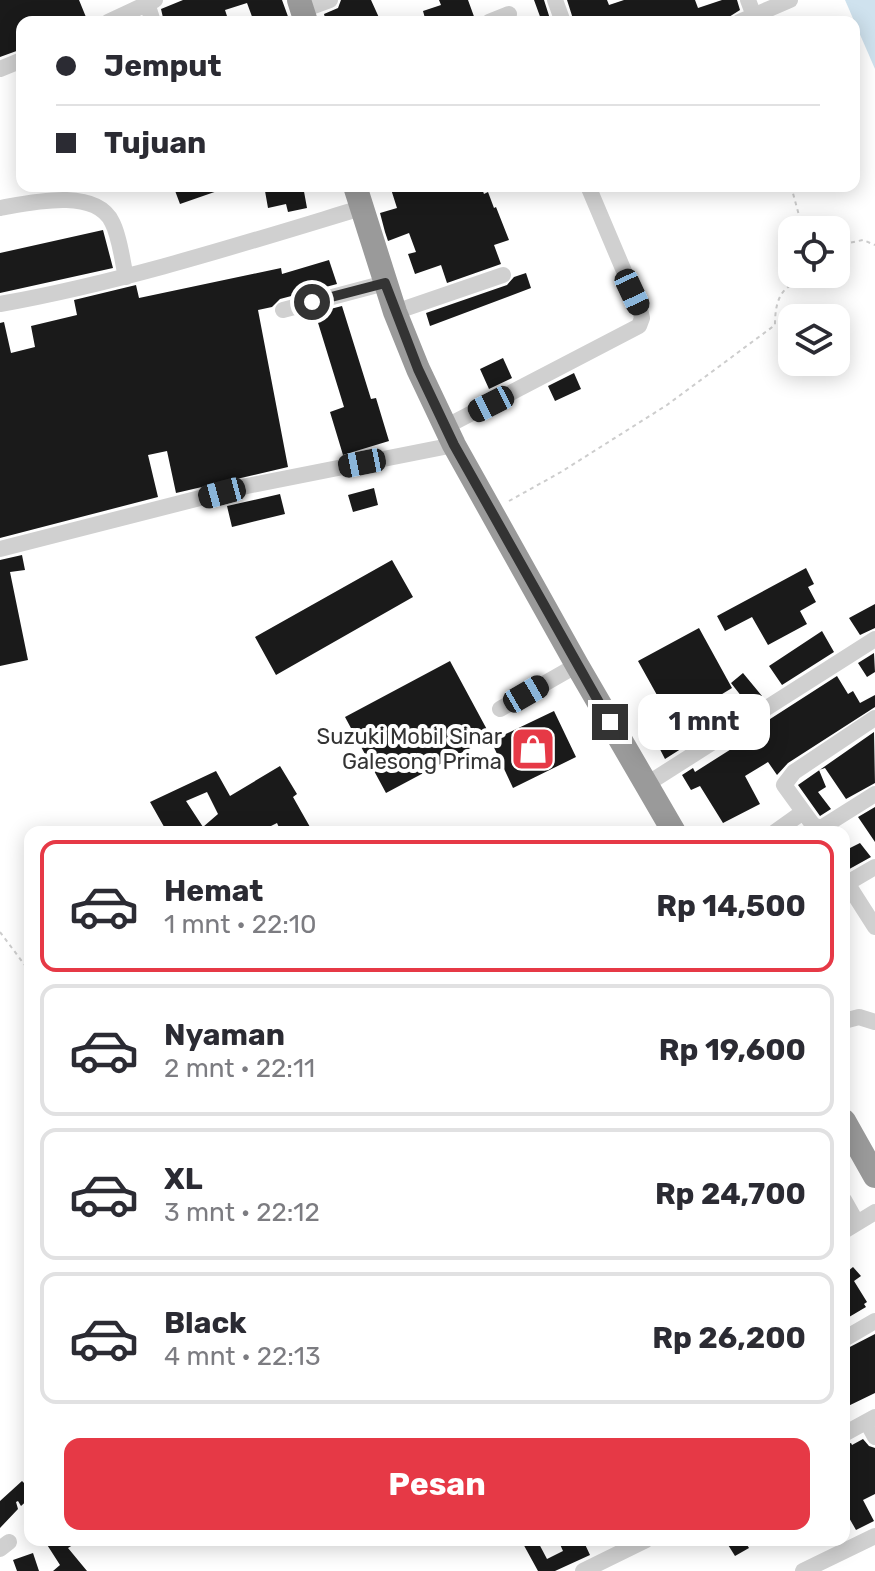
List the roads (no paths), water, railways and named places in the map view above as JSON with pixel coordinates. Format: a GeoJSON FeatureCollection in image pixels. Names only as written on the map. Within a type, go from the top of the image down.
{"type":"FeatureCollection","features":[{"type":"Feature","properties":{"kind":"highway"},"geometry":{"type":"LineString","coordinates":[[358,197],[395,312],[450,436],[490,512],[671,826]]}},
{"type":"Feature","properties":{"kind":"highway"},"geometry":{"type":"LineString","coordinates":[[850,1136],[875,1176]]}},
{"type":"Feature","properties":{"kind":"street"},"geometry":{"type":"LineString","coordinates":[[303,11],[330,0]]}},
{"type":"Feature","properties":{"kind":"street"},"geometry":{"type":"LineString","coordinates":[[747,13],[790,0]]}},
{"type":"Feature","properties":{"kind":"street"},"geometry":{"type":"LineString","coordinates":[[120,16],[151,1]]}},
{"type":"Feature","properties":{"kind":"street"},"geometry":{"type":"LineString","coordinates":[[504,16],[509,14]]}},
{"type":"Feature","properties":{"kind":"street"},"geometry":{"type":"LineString","coordinates":[[0,549],[450,436],[639,326],[642,318],[640,309],[591,192]]}},
{"type":"Feature","properties":{"kind":"street"},"geometry":{"type":"LineString","coordinates":[[0,304],[126,277],[358,197]]}},
{"type":"Feature","properties":{"kind":"street"},"geometry":{"type":"LineString","coordinates":[[0,208],[52,199],[92,204],[113,223],[126,277]]}},
{"type":"Feature","properties":{"kind":"street"},"geometry":{"type":"LineString","coordinates":[[395,312],[503,275]]}},
{"type":"Feature","properties":{"kind":"street"},"geometry":{"type":"LineString","coordinates":[[283,310],[385,283]]}},
{"type":"Feature","properties":{"kind":"street"},"geometry":{"type":"LineString","coordinates":[[647,784],[875,639]]}},
{"type":"Feature","properties":{"kind":"street"},"geometry":{"type":"LineString","coordinates":[[500,709],[577,665]]}},
{"type":"Feature","properties":{"kind":"street"},"geometry":{"type":"LineString","coordinates":[[816,826],[785,789],[785,781],[875,718]]}},
{"type":"Feature","properties":{"kind":"street"},"geometry":{"type":"LineString","coordinates":[[824,826],[875,794]]}},
{"type":"Feature","properties":{"kind":"street"},"geometry":{"type":"LineString","coordinates":[[783,826],[803,812]]}},
{"type":"Feature","properties":{"kind":"street"},"geometry":{"type":"LineString","coordinates":[[850,882],[875,867]]}},
{"type":"Feature","properties":{"kind":"street"},"geometry":{"type":"LineString","coordinates":[[850,890],[875,927]]}},
{"type":"Feature","properties":{"kind":"street"},"geometry":{"type":"LineString","coordinates":[[850,1019],[859,1017],[875,1022]]}},
{"type":"Feature","properties":{"kind":"street"},"geometry":{"type":"LineString","coordinates":[[850,1227],[875,1212]]}},
{"type":"Feature","properties":{"kind":"street"},"geometry":{"type":"LineString","coordinates":[[850,1336],[875,1321]]}},
{"type":"Feature","properties":{"kind":"street"},"geometry":{"type":"LineString","coordinates":[[850,1432],[872,1425]]}},
{"type":"Feature","properties":{"kind":"street"},"geometry":{"type":"LineString","coordinates":[[803,1571],[875,1536]]}},
{"type":"Feature","properties":{"kind":"street"},"geometry":{"type":"LineString","coordinates":[[583,1571],[634,1546]]}},
{"type":"Feature","properties":{"kind":"water"},"geometry":{"type":"Polygon","coordinates":[[[845,0],[875,0],[875,69],[860,34],[860,16],[852,16],[845,0]]]}},
{"type":"Feature","properties":{"kind":"place","name":"Suzuki Mobil Sinar Galesong Prima"},"geometry":{"type":"Point","coordinates":[533,749]}}]}
